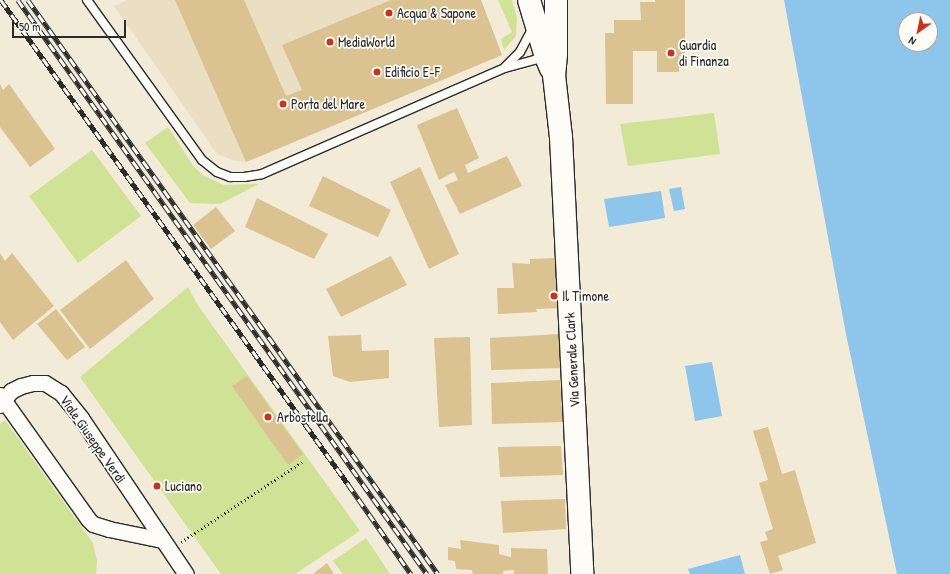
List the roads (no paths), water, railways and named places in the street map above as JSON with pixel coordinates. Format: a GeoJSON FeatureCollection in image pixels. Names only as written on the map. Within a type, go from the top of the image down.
{"type":"FeatureCollection","features":[{"type":"Feature","properties":{"kind":"main road","name":"Via Generale Clark"},"geometry":{"type":"LineString","coordinates":[[556,0],[552,60],[561,137],[582,574]]}},
{"type":"Feature","properties":{"kind":"main road","name":"Via Generale Clark"},"geometry":{"type":"LineString","coordinates":[[531,9],[552,60]]}},
{"type":"Feature","properties":{"kind":"street","name":"Viale Giuseppe Verdi"},"geometry":{"type":"LineString","coordinates":[[166,545],[93,524],[1,401],[11,391],[20,386],[33,383],[45,383],[61,393],[81,418],[186,574]]}},
{"type":"Feature","properties":{"kind":"lane"},"geometry":{"type":"LineString","coordinates":[[87,0],[202,160],[217,172],[230,177],[244,177],[262,174],[505,68],[552,60]]}},
{"type":"Feature","properties":{"kind":"lane"},"geometry":{"type":"LineString","coordinates":[[505,68],[520,52],[533,28],[531,9]]}},
{"type":"Feature","properties":{"kind":"water"},"geometry":{"type":"Polygon","coordinates":[[[784,0],[950,0],[950,574],[897,574],[846,334],[784,0]]]}},
{"type":"Feature","properties":{"kind":"water"},"geometry":{"type":"Polygon","coordinates":[[[681,187],[685,209],[674,211],[669,189],[681,187]]]}},
{"type":"Feature","properties":{"kind":"water"},"geometry":{"type":"Polygon","coordinates":[[[661,191],[665,218],[609,227],[604,199],[661,191]]]}},
{"type":"Feature","properties":{"kind":"water"},"geometry":{"type":"Polygon","coordinates":[[[712,362],[722,416],[695,421],[685,366],[712,362]]]}},
{"type":"Feature","properties":{"kind":"water"},"geometry":{"type":"Polygon","coordinates":[[[740,555],[745,574],[690,574],[688,569],[740,555]]]}},
{"type":"Feature","properties":{"kind":"railway"},"geometry":{"type":"LineString","coordinates":[[1,0],[411,574]]}},
{"type":"Feature","properties":{"kind":"railway"},"geometry":{"type":"LineString","coordinates":[[18,0],[427,574]]}},
{"type":"Feature","properties":{"kind":"railway"},"geometry":{"type":"LineString","coordinates":[[28,0],[438,574]]}},
{"type":"Feature","properties":{"kind":"place","name":"Acqua & Sapone"},"geometry":{"type":"Point","coordinates":[389,13]}},
{"type":"Feature","properties":{"kind":"place","name":"MediaWorld"},"geometry":{"type":"Point","coordinates":[330,42]}},
{"type":"Feature","properties":{"kind":"place","name":"Guardia di Finanza"},"geometry":{"type":"Point","coordinates":[671,53]}},
{"type":"Feature","properties":{"kind":"place","name":"Edificio E-F"},"geometry":{"type":"Point","coordinates":[377,72]}},
{"type":"Feature","properties":{"kind":"place","name":"Porta del Mare"},"geometry":{"type":"Point","coordinates":[283,104]}},
{"type":"Feature","properties":{"kind":"place","name":"Il Timone"},"geometry":{"type":"Point","coordinates":[554,296]}},
{"type":"Feature","properties":{"kind":"place","name":"Arbostella"},"geometry":{"type":"Point","coordinates":[268,417]}},
{"type":"Feature","properties":{"kind":"place","name":"Luciano"},"geometry":{"type":"Point","coordinates":[157,486]}}]}
